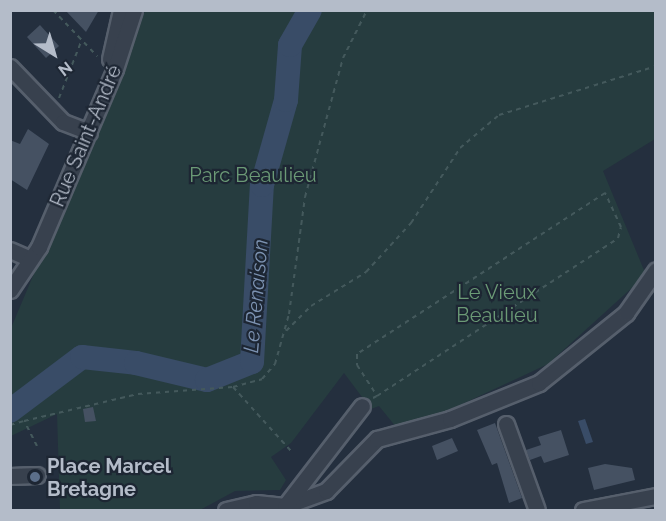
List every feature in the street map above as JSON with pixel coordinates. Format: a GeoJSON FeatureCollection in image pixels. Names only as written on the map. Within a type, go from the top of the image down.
{"type":"FeatureCollection","features":[{"type":"Feature","properties":{"kind":"street","name":"Rue Saint-André"},"geometry":{"type":"LineString","coordinates":[[85,130],[108,66],[121,10]]}},
{"type":"Feature","properties":{"kind":"street","name":"Rue Saint-André"},"geometry":{"type":"LineString","coordinates":[[10,290],[30,259],[134,10]]}},
{"type":"Feature","properties":{"kind":"street"},"geometry":{"type":"LineString","coordinates":[[10,67],[51,110],[85,130]]}},
{"type":"Feature","properties":{"kind":"street"},"geometry":{"type":"LineString","coordinates":[[10,250],[30,259]]}},
{"type":"Feature","properties":{"kind":"street"},"geometry":{"type":"LineString","coordinates":[[226,510],[256,503],[285,506],[326,491],[376,439],[450,419],[539,383],[626,313],[656,270]]}},
{"type":"Feature","properties":{"kind":"street"},"geometry":{"type":"LineString","coordinates":[[285,506],[362,406]]}},
{"type":"Feature","properties":{"kind":"street"},"geometry":{"type":"LineString","coordinates":[[506,424],[537,510]]}},
{"type":"Feature","properties":{"kind":"street"},"geometry":{"type":"LineString","coordinates":[[10,476],[37,475]]}},
{"type":"Feature","properties":{"kind":"street"},"geometry":{"type":"LineString","coordinates":[[583,510],[656,496]]}},
{"type":"Feature","properties":{"kind":"path"},"geometry":{"type":"LineString","coordinates":[[53,10],[108,66]]}},
{"type":"Feature","properties":{"kind":"path"},"geometry":{"type":"LineString","coordinates":[[10,425],[138,394],[233,387],[262,379],[275,364],[285,331],[305,197],[344,58],[368,10]]}},
{"type":"Feature","properties":{"kind":"path"},"geometry":{"type":"LineString","coordinates":[[51,110],[81,41]]}},
{"type":"Feature","properties":{"kind":"path"},"geometry":{"type":"LineString","coordinates":[[285,331],[311,306],[366,272],[411,223],[460,148],[499,115],[656,66]]}},
{"type":"Feature","properties":{"kind":"path"},"geometry":{"type":"LineString","coordinates":[[362,406],[618,238],[621,227],[605,193],[357,354],[357,365],[377,396]]}},
{"type":"Feature","properties":{"kind":"path"},"geometry":{"type":"LineString","coordinates":[[233,387],[291,451]]}},
{"type":"Feature","properties":{"kind":"path"},"geometry":{"type":"LineString","coordinates":[[24,421],[37,446]]}},
{"type":"Feature","properties":{"kind":"green space","name":"Parc Beaulieu"},"geometry":{"type":"Polygon","coordinates":[[[145,11],[655,11],[655,139],[603,171],[646,275],[548,364],[445,412],[396,427],[379,406],[371,409],[344,373],[291,443],[271,457],[286,480],[280,490],[235,491],[200,510],[60,510],[57,414],[11,436],[11,328],[145,11]]]}},
{"type":"Feature","properties":{"kind":"water"},"geometry":{"type":"Polygon","coordinates":[[[585,419],[593,442],[586,444],[578,421],[585,419]]]}},
{"type":"Feature","properties":{"kind":"building"},"geometry":{"type":"Polygon","coordinates":[[[65,10],[99,10],[86,32],[65,10]]]}},
{"type":"Feature","properties":{"kind":"building"},"geometry":{"type":"Polygon","coordinates":[[[40,25],[59,46],[46,58],[27,37],[40,25]]]}},
{"type":"Feature","properties":{"kind":"building"},"geometry":{"type":"Polygon","coordinates":[[[28,129],[49,144],[27,190],[10,179],[10,140],[20,144],[28,129]]]}},
{"type":"Feature","properties":{"kind":"building"},"geometry":{"type":"Polygon","coordinates":[[[93,407],[96,421],[85,422],[83,409],[93,407]]]}},
{"type":"Feature","properties":{"kind":"building"},"geometry":{"type":"Polygon","coordinates":[[[495,423],[522,498],[509,503],[497,463],[492,465],[477,430],[495,423]]]}},
{"type":"Feature","properties":{"kind":"building"},"geometry":{"type":"Polygon","coordinates":[[[561,430],[569,455],[544,463],[541,456],[530,460],[526,450],[541,445],[538,437],[561,430]]]}},
{"type":"Feature","properties":{"kind":"building"},"geometry":{"type":"Polygon","coordinates":[[[452,438],[458,451],[437,460],[432,446],[452,438]]]}},
{"type":"Feature","properties":{"kind":"building"},"geometry":{"type":"Polygon","coordinates":[[[605,464],[632,468],[635,480],[594,490],[588,468],[605,464]]]}},
{"type":"Feature","properties":{"kind":"waterway","name":"Le Renaison"},"geometry":{"type":"LineString","coordinates":[[10,411],[82,357],[136,363],[207,380],[252,362],[262,185],[286,100],[290,45],[310,10]]}},
{"type":"Feature","properties":{"kind":"place","name":"Place Marcel Bretagne"},"geometry":{"type":"Point","coordinates":[35,477]}},
{"type":"Feature","properties":{"kind":"park label","name":"Le Vieux Beaulieu"},"geometry":{"type":"Point","coordinates":[497,304]}}]}
